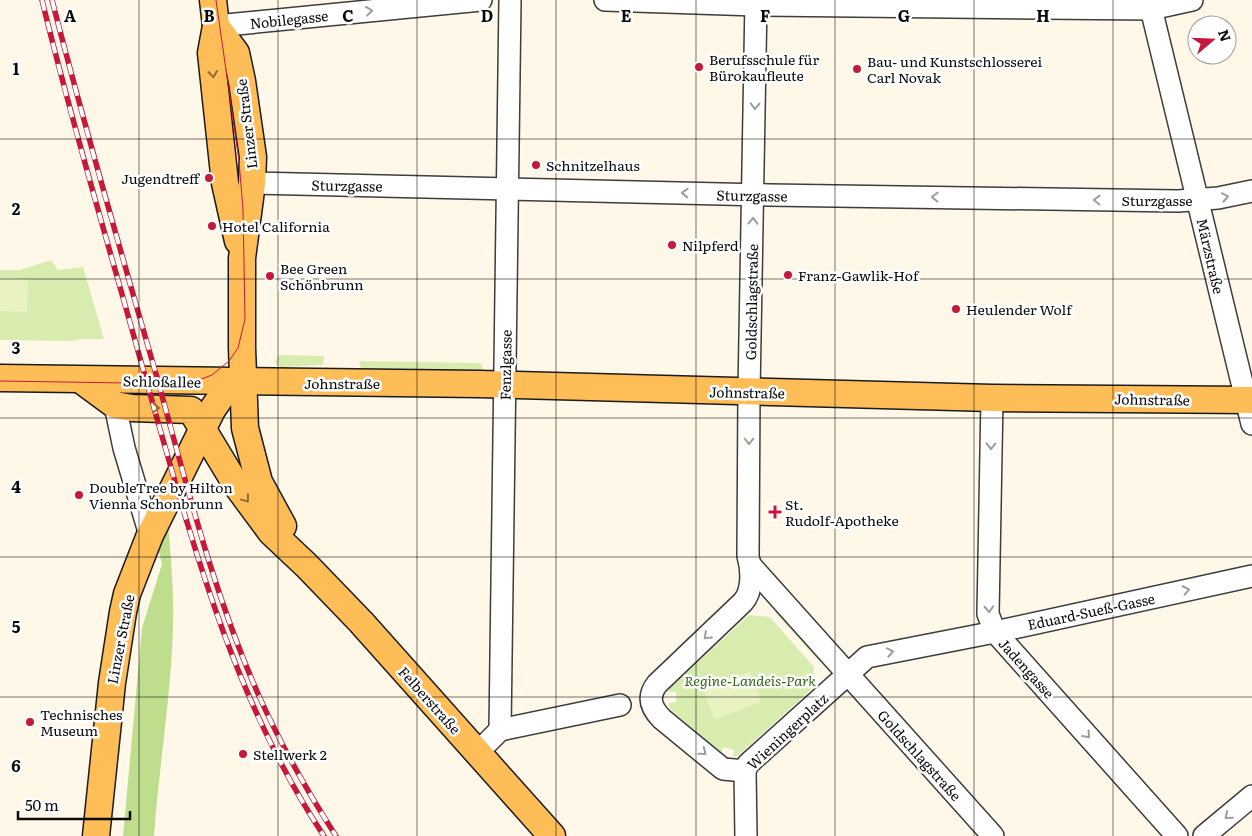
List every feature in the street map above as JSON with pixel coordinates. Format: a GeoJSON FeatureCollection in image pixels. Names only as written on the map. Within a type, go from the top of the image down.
{"type":"FeatureCollection","features":[{"type":"Feature","properties":{"kind":"main road","name":"Linzer Straße"},"geometry":{"type":"LineString","coordinates":[[213,0],[216,26],[211,53],[225,182],[242,258]]}},
{"type":"Feature","properties":{"kind":"main road","name":"Linzer Straße"},"geometry":{"type":"LineString","coordinates":[[96,836],[112,683],[127,594],[150,535],[203,428],[223,394],[243,382],[242,258],[252,183],[252,157],[242,81],[236,53],[216,26]]}},
{"type":"Feature","properties":{"kind":"main road","name":"Schloßallee"},"geometry":{"type":"LineString","coordinates":[[0,378],[243,382]]}},
{"type":"Feature","properties":{"kind":"main road","name":"Schloßallee"},"geometry":{"type":"LineString","coordinates":[[81,380],[115,405],[132,408],[191,410],[203,428]]}},
{"type":"Feature","properties":{"kind":"main road","name":"Johnstraße"},"geometry":{"type":"LineString","coordinates":[[243,382],[504,385],[992,398],[1250,408]]}},
{"type":"Feature","properties":{"kind":"main road","name":"Felberstraße"},"geometry":{"type":"LineString","coordinates":[[243,382],[245,428],[259,482],[307,566]]}},
{"type":"Feature","properties":{"kind":"main road","name":"Felberstraße"},"geometry":{"type":"LineString","coordinates":[[203,428],[237,486],[271,532],[361,622],[552,836]]}},
{"type":"Feature","properties":{"kind":"street","name":"Nobilegasse"},"geometry":{"type":"LineString","coordinates":[[216,26],[481,0]]}},
{"type":"Feature","properties":{"kind":"street","name":"Fenzlgasse"},"geometry":{"type":"LineString","coordinates":[[500,730],[510,0]]}},
{"type":"Feature","properties":{"kind":"street"},"geometry":{"type":"LineString","coordinates":[[604,0],[1150,4],[1192,0]]}},
{"type":"Feature","properties":{"kind":"street","name":"Goldschlagstraße"},"geometry":{"type":"LineString","coordinates":[[743,602],[749,592],[752,567],[748,556],[749,392],[756,2]]}},
{"type":"Feature","properties":{"kind":"street","name":"Märzstraße"},"geometry":{"type":"LineString","coordinates":[[1150,4],[1250,408]]}},
{"type":"Feature","properties":{"kind":"street","name":"Sturzgasse"},"geometry":{"type":"LineString","coordinates":[[252,183],[753,195],[1198,200],[1252,192]]}},
{"type":"Feature","properties":{"kind":"street","name":"Jadengasse"},"geometry":{"type":"LineString","coordinates":[[992,398],[988,614],[995,632],[1177,836]]}},
{"type":"Feature","properties":{"kind":"street"},"geometry":{"type":"LineString","coordinates":[[115,405],[124,448],[150,535]]}},
{"type":"Feature","properties":{"kind":"street"},"geometry":{"type":"LineString","coordinates":[[752,567],[848,674]]}},
{"type":"Feature","properties":{"kind":"street","name":"Eduard-Sueß-Gasse"},"geometry":{"type":"LineString","coordinates":[[848,674],[867,657],[995,632],[1252,576]]}},
{"type":"Feature","properties":{"kind":"street","name":"Wieningerplatz"},"geometry":{"type":"LineString","coordinates":[[743,602],[657,684],[652,690],[650,700],[654,711],[662,719],[723,769],[745,771],[748,764],[848,674]]}},
{"type":"Feature","properties":{"kind":"street","name":"Goldschlagstraße"},"geometry":{"type":"LineString","coordinates":[[848,674],[993,836]]}},
{"type":"Feature","properties":{"kind":"street"},"geometry":{"type":"LineString","coordinates":[[476,753],[500,730],[620,705]]}},
{"type":"Feature","properties":{"kind":"street"},"geometry":{"type":"LineString","coordinates":[[745,771],[746,836]]}},
{"type":"Feature","properties":{"kind":"street"},"geometry":{"type":"LineString","coordinates":[[1204,836],[1252,796]]}},
{"type":"Feature","properties":{"kind":"green space"},"geometry":{"type":"Polygon","coordinates":[[[51,260],[58,270],[83,267],[104,339],[73,341],[0,340],[0,270],[20,270],[51,260]]]}},
{"type":"Feature","properties":{"kind":"green space"},"geometry":{"type":"Polygon","coordinates":[[[0,278],[28,279],[27,312],[0,311],[0,278]]]}},
{"type":"Feature","properties":{"kind":"green space"},"geometry":{"type":"Polygon","coordinates":[[[279,355],[324,356],[323,365],[281,367],[275,363],[279,355]]]}},
{"type":"Feature","properties":{"kind":"green space"},"geometry":{"type":"Polygon","coordinates":[[[361,361],[478,363],[482,365],[483,372],[362,370],[359,363],[361,361]]]}},
{"type":"Feature","properties":{"kind":"green space"},"geometry":{"type":"Polygon","coordinates":[[[168,524],[173,588],[173,627],[170,679],[154,836],[123,836],[142,628],[162,564],[158,548],[168,524]]]}},
{"type":"Feature","properties":{"kind":"green space"},"geometry":{"type":"Polygon","coordinates":[[[779,608],[824,659],[820,662],[775,612],[779,608]]]}},
{"type":"Feature","properties":{"kind":"green space","name":"Regine-Landeis-Park"},"geometry":{"type":"Polygon","coordinates":[[[749,615],[770,617],[814,667],[813,688],[736,757],[733,756],[734,750],[723,747],[722,752],[719,751],[669,708],[669,703],[676,702],[676,692],[669,692],[670,688],[749,615]]]}},
{"type":"Feature","properties":{"kind":"green space"},"geometry":{"type":"Polygon","coordinates":[[[750,672],[761,702],[714,720],[703,688],[750,672]]]}},
{"type":"Feature","properties":{"kind":"tram line"},"geometry":{"type":"LineString","coordinates":[[0,381],[188,384],[212,375],[229,361],[238,348],[245,319],[243,209],[239,161],[216,0]]}},
{"type":"Feature","properties":{"kind":"railway"},"geometry":{"type":"LineString","coordinates":[[42,0],[78,139],[177,490],[216,610],[238,669],[263,726],[291,782],[324,836]]}},
{"type":"Feature","properties":{"kind":"railway"},"geometry":{"type":"LineString","coordinates":[[52,0],[89,140],[214,577],[259,696],[285,750],[336,836]]}},
{"type":"Feature","properties":{"kind":"place","name":"Berufsschule für Bürokaufleute"},"geometry":{"type":"Point","coordinates":[699,67]}},
{"type":"Feature","properties":{"kind":"place","name":"Bau- und Kunstschlosserei Carl Novak"},"geometry":{"type":"Point","coordinates":[857,69]}},
{"type":"Feature","properties":{"kind":"place","name":"Schnitzelhaus"},"geometry":{"type":"Point","coordinates":[536,165]}},
{"type":"Feature","properties":{"kind":"place","name":"Jugendtreff"},"geometry":{"type":"Point","coordinates":[209,178]}},
{"type":"Feature","properties":{"kind":"place","name":"Hotel California"},"geometry":{"type":"Point","coordinates":[212,226]}},
{"type":"Feature","properties":{"kind":"place","name":"Nilpferd"},"geometry":{"type":"Point","coordinates":[672,245]}},
{"type":"Feature","properties":{"kind":"place","name":"Franz-Gawlik-Hof"},"geometry":{"type":"Point","coordinates":[788,275]}},
{"type":"Feature","properties":{"kind":"place","name":"Bee Green Schönbrunn"},"geometry":{"type":"Point","coordinates":[270,276]}},
{"type":"Feature","properties":{"kind":"place","name":"Heulender Wolf"},"geometry":{"type":"Point","coordinates":[956,309]}},
{"type":"Feature","properties":{"kind":"place","name":"DoubleTree by Hilton Vienna Schonbrunn"},"geometry":{"type":"Point","coordinates":[79,495]}},
{"type":"Feature","properties":{"kind":"place","name":"St. Rudolf-Apotheke"},"geometry":{"type":"Point","coordinates":[775,512]}},
{"type":"Feature","properties":{"kind":"place","name":"Technisches Museum"},"geometry":{"type":"Point","coordinates":[30,722]}},
{"type":"Feature","properties":{"kind":"place","name":"Stellwerk 2"},"geometry":{"type":"Point","coordinates":[243,754]}}]}
